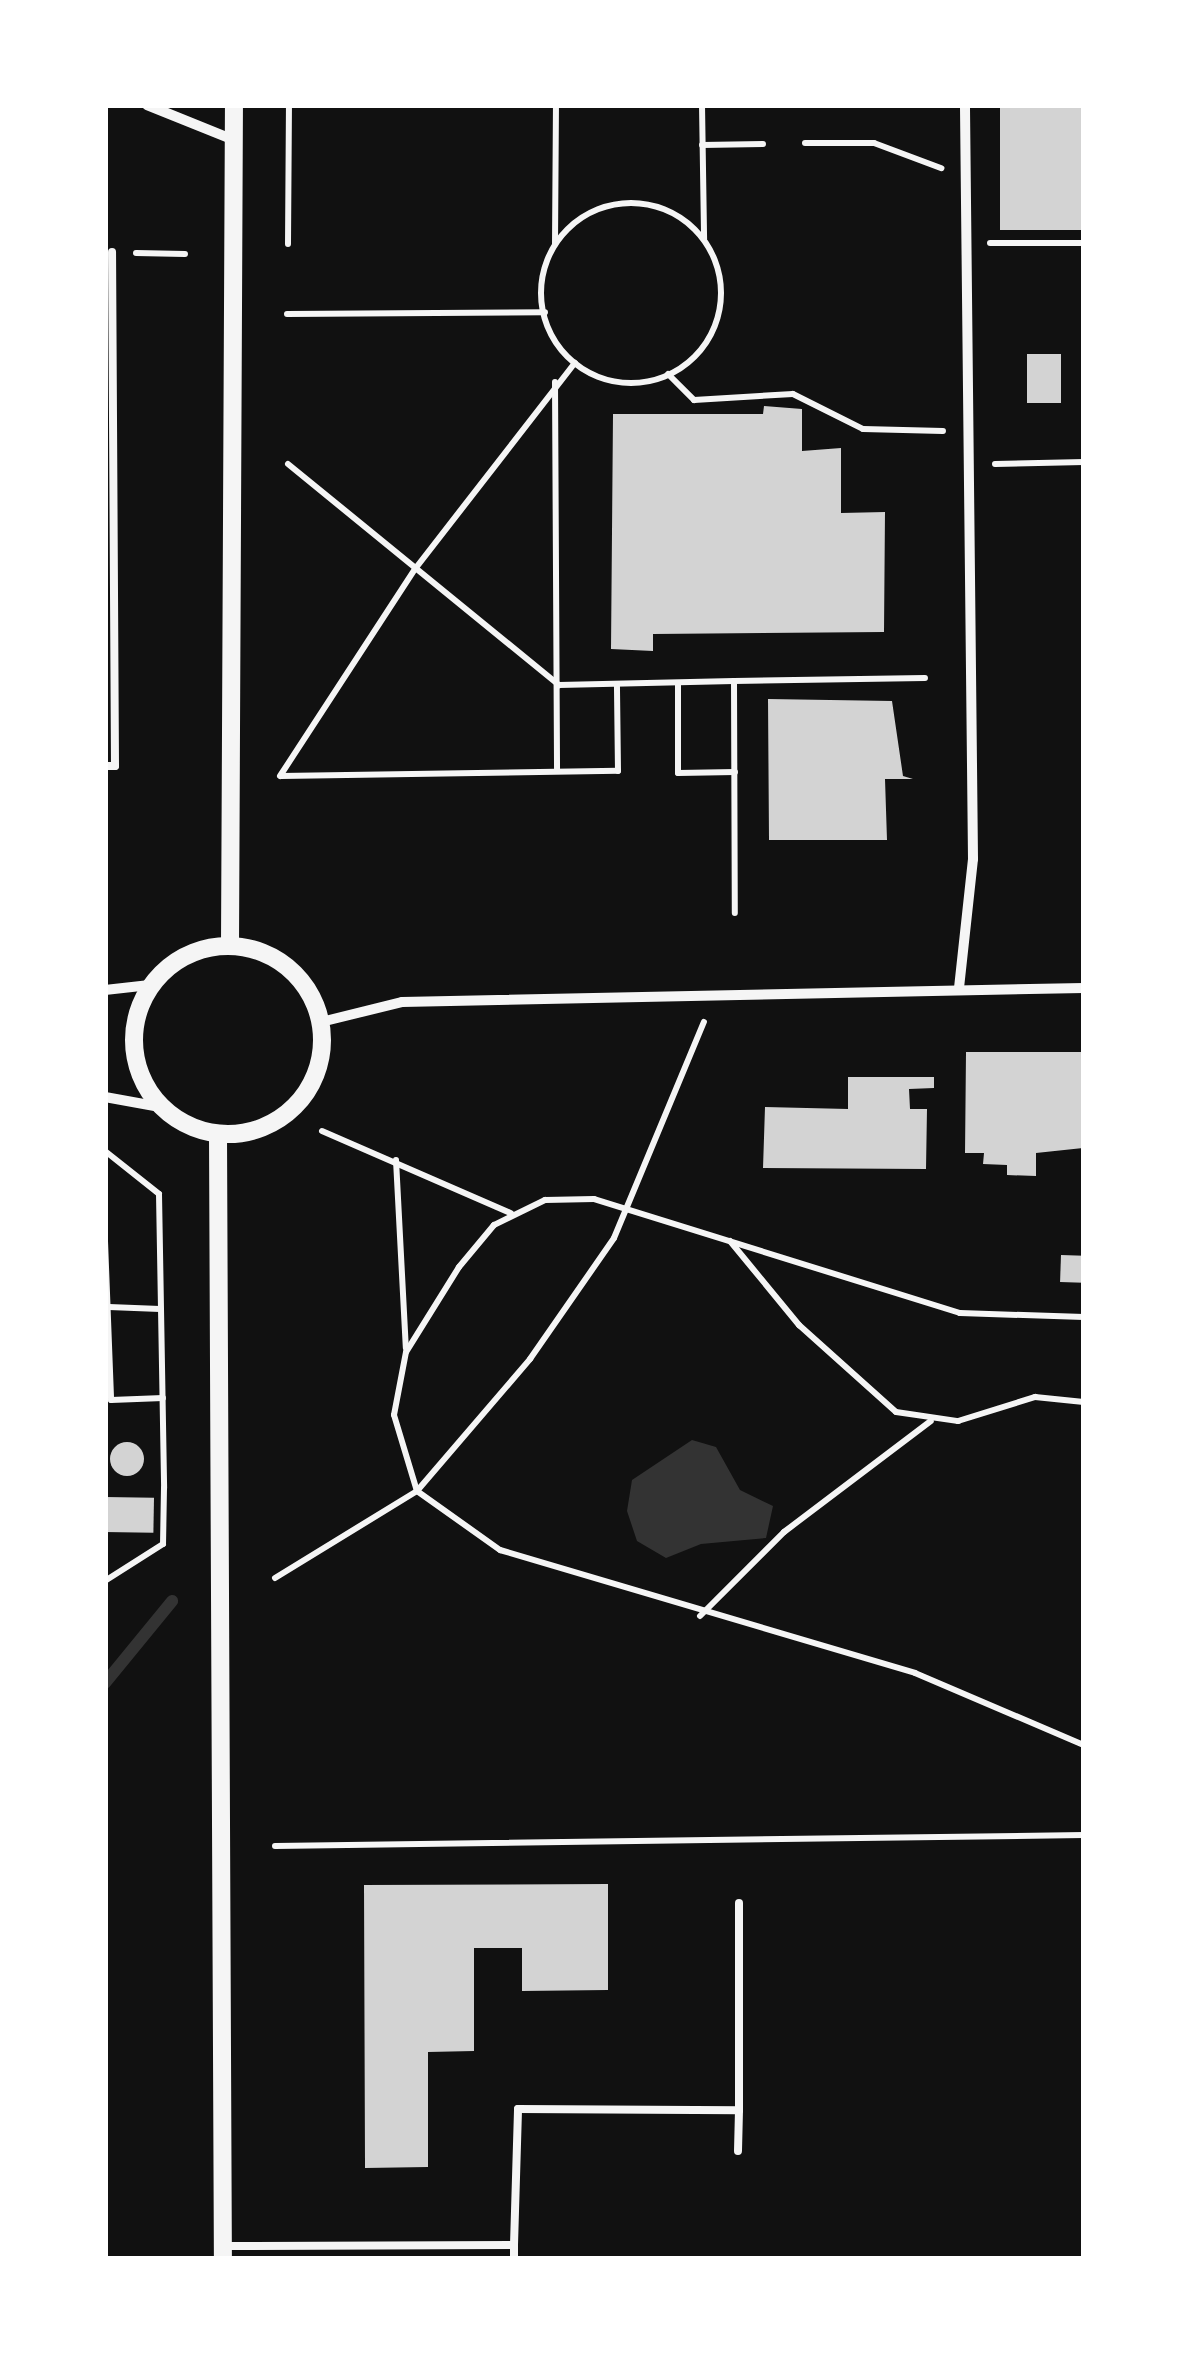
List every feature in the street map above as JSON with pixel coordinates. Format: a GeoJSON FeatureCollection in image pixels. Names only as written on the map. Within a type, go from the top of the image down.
{"type":"FeatureCollection","features":[{"type":"Feature","properties":{"kind":"street"},"geometry":{"type":"LineString","coordinates":[[148,105],[234,140]]}},
{"type":"Feature","properties":{"kind":"street"},"geometry":{"type":"LineString","coordinates":[[230,944],[234,105]]}},
{"type":"Feature","properties":{"kind":"street"},"geometry":{"type":"LineString","coordinates":[[959,988],[973,859],[965,105]]}},
{"type":"Feature","properties":{"kind":"street"},"geometry":{"type":"LineString","coordinates":[[105,990],[150,985],[199,949],[230,944],[288,967],[321,1022],[322,1051],[298,1104],[276,1122],[218,1135],[160,1107],[105,1097]]}},
{"type":"Feature","properties":{"kind":"street"},"geometry":{"type":"LineString","coordinates":[[150,985],[136,1022],[135,1061],[160,1107]]}},
{"type":"Feature","properties":{"kind":"street"},"geometry":{"type":"LineString","coordinates":[[321,1022],[402,1002],[1084,988]]}},
{"type":"Feature","properties":{"kind":"street"},"geometry":{"type":"LineString","coordinates":[[218,1135],[224,2253]]}},
{"type":"Feature","properties":{"kind":"lane"},"geometry":{"type":"LineString","coordinates":[[105,766],[115,766],[112,252]]}},
{"type":"Feature","properties":{"kind":"lane"},"geometry":{"type":"LineString","coordinates":[[738,1904],[738,2152]]}},
{"type":"Feature","properties":{"kind":"lane"},"geometry":{"type":"LineString","coordinates":[[514,2259],[518,2109],[739,2110]]}},
{"type":"Feature","properties":{"kind":"lane"},"geometry":{"type":"LineString","coordinates":[[224,2253],[514,2245]]}},
{"type":"Feature","properties":{"kind":"path"},"geometry":{"type":"LineString","coordinates":[[288,244],[289,105]]}},
{"type":"Feature","properties":{"kind":"path"},"geometry":{"type":"LineString","coordinates":[[555,245],[556,105]]}},
{"type":"Feature","properties":{"kind":"path"},"geometry":{"type":"LineString","coordinates":[[702,105],[704,239]]}},
{"type":"Feature","properties":{"kind":"path"},"geometry":{"type":"LineString","coordinates":[[805,143],[874,143],[947,170]]}},
{"type":"Feature","properties":{"kind":"path"},"geometry":{"type":"LineString","coordinates":[[702,145],[762,144]]}},
{"type":"Feature","properties":{"kind":"path"},"geometry":{"type":"LineString","coordinates":[[615,204],[665,209],[704,239],[717,264],[717,322],[703,347],[668,374],[628,383],[575,363],[544,312],[542,282],[555,245],[570,226],[615,204]]}},
{"type":"Feature","properties":{"kind":"path"},"geometry":{"type":"LineString","coordinates":[[985,242],[1084,243]]}},
{"type":"Feature","properties":{"kind":"path"},"geometry":{"type":"LineString","coordinates":[[112,252],[185,254]]}},
{"type":"Feature","properties":{"kind":"path"},"geometry":{"type":"LineString","coordinates":[[287,314],[544,312]]}},
{"type":"Feature","properties":{"kind":"path"},"geometry":{"type":"LineString","coordinates":[[575,363],[555,380],[415,569],[280,776],[618,771],[618,684]]}},
{"type":"Feature","properties":{"kind":"path"},"geometry":{"type":"LineString","coordinates":[[668,374],[694,400],[794,394],[863,429],[949,431]]}},
{"type":"Feature","properties":{"kind":"path"},"geometry":{"type":"LineString","coordinates":[[555,380],[557,771]]}},
{"type":"Feature","properties":{"kind":"path"},"geometry":{"type":"LineString","coordinates":[[982,464],[1084,462]]}},
{"type":"Feature","properties":{"kind":"path"},"geometry":{"type":"LineString","coordinates":[[288,464],[559,684],[925,678]]}},
{"type":"Feature","properties":{"kind":"path"},"geometry":{"type":"LineString","coordinates":[[734,682],[735,914]]}},
{"type":"Feature","properties":{"kind":"path"},"geometry":{"type":"LineString","coordinates":[[678,683],[678,773],[734,772]]}},
{"type":"Feature","properties":{"kind":"path"},"geometry":{"type":"LineString","coordinates":[[275,1578],[417,1491],[530,1359],[626,1208],[706,1016]]}},
{"type":"Feature","properties":{"kind":"path"},"geometry":{"type":"LineString","coordinates":[[322,1131],[511,1213]]}},
{"type":"Feature","properties":{"kind":"path"},"geometry":{"type":"LineString","coordinates":[[105,1151],[159,1194],[163,1544],[105,1581]]}},
{"type":"Feature","properties":{"kind":"path"},"geometry":{"type":"LineString","coordinates":[[396,1160],[406,1352],[396,1442],[417,1491],[500,1550],[700,1616],[916,1673],[1084,1744]]}},
{"type":"Feature","properties":{"kind":"path"},"geometry":{"type":"LineString","coordinates":[[406,1352],[459,1266],[511,1213],[562,1198],[626,1208],[960,1312],[1084,1317]]}},
{"type":"Feature","properties":{"kind":"path"},"geometry":{"type":"LineString","coordinates":[[729,1240],[863,1387],[896,1412],[932,1420],[1035,1398],[1084,1402]]}},
{"type":"Feature","properties":{"kind":"path"},"geometry":{"type":"LineString","coordinates":[[105,1241],[111,1400],[162,1398]]}},
{"type":"Feature","properties":{"kind":"path"},"geometry":{"type":"LineString","coordinates":[[110,1307],[160,1309]]}},
{"type":"Feature","properties":{"kind":"path"},"geometry":{"type":"LineString","coordinates":[[700,1616],[784,1532],[932,1420]]}},
{"type":"Feature","properties":{"kind":"path"},"geometry":{"type":"LineString","coordinates":[[275,1846],[1084,1835]]}},
{"type":"Feature","properties":{"kind":"shaded area"},"geometry":{"type":"Polygon","coordinates":[[[692,1440],[716,1447],[740,1490],[773,1506],[766,1538],[701,1544],[666,1558],[637,1541],[627,1511],[632,1480],[692,1440]]]}},
{"type":"Feature","properties":{"kind":"building"},"geometry":{"type":"Polygon","coordinates":[[[1000,105],[1084,105],[1084,230],[1000,230],[1000,105]]]}},
{"type":"Feature","properties":{"kind":"building"},"geometry":{"type":"Polygon","coordinates":[[[1027,354],[1061,354],[1061,403],[1027,403],[1027,354]]]}},
{"type":"Feature","properties":{"kind":"building"},"geometry":{"type":"Polygon","coordinates":[[[764,406],[802,409],[802,451],[841,448],[841,513],[885,512],[884,632],[653,634],[653,651],[611,649],[613,414],[763,414],[764,406]]]}},
{"type":"Feature","properties":{"kind":"building"},"geometry":{"type":"Polygon","coordinates":[[[768,699],[892,701],[903,776],[913,779],[885,779],[887,840],[769,840],[768,699]]]}},
{"type":"Feature","properties":{"kind":"building"},"geometry":{"type":"Polygon","coordinates":[[[966,1052],[1084,1052],[1083,1148],[1036,1153],[1036,1176],[1007,1175],[1007,1165],[983,1164],[984,1153],[965,1153],[966,1052]]]}},
{"type":"Feature","properties":{"kind":"building"},"geometry":{"type":"Polygon","coordinates":[[[848,1077],[934,1077],[934,1088],[909,1089],[910,1109],[927,1109],[926,1169],[763,1168],[765,1107],[848,1109],[848,1077]]]}},
{"type":"Feature","properties":{"kind":"building"},"geometry":{"type":"Polygon","coordinates":[[[1061,1255],[1084,1256],[1083,1283],[1060,1282],[1061,1255]]]}},
{"type":"Feature","properties":{"kind":"building"},"geometry":{"type":"Polygon","coordinates":[[[127,1442],[139,1447],[144,1459],[139,1471],[127,1476],[115,1471],[110,1459],[115,1447],[127,1442]]]}},
{"type":"Feature","properties":{"kind":"building"},"geometry":{"type":"Polygon","coordinates":[[[105,1497],[154,1498],[153,1533],[105,1532],[105,1497]]]}},
{"type":"Feature","properties":{"kind":"building"},"geometry":{"type":"Polygon","coordinates":[[[608,1884],[608,1990],[522,1991],[522,1948],[474,1948],[474,2051],[428,2052],[428,2167],[365,2168],[364,1885],[608,1884]]]}},
{"type":"Feature","properties":{"kind":"waterway"},"geometry":{"type":"LineString","coordinates":[[105,1683],[172,1601]]}}]}
